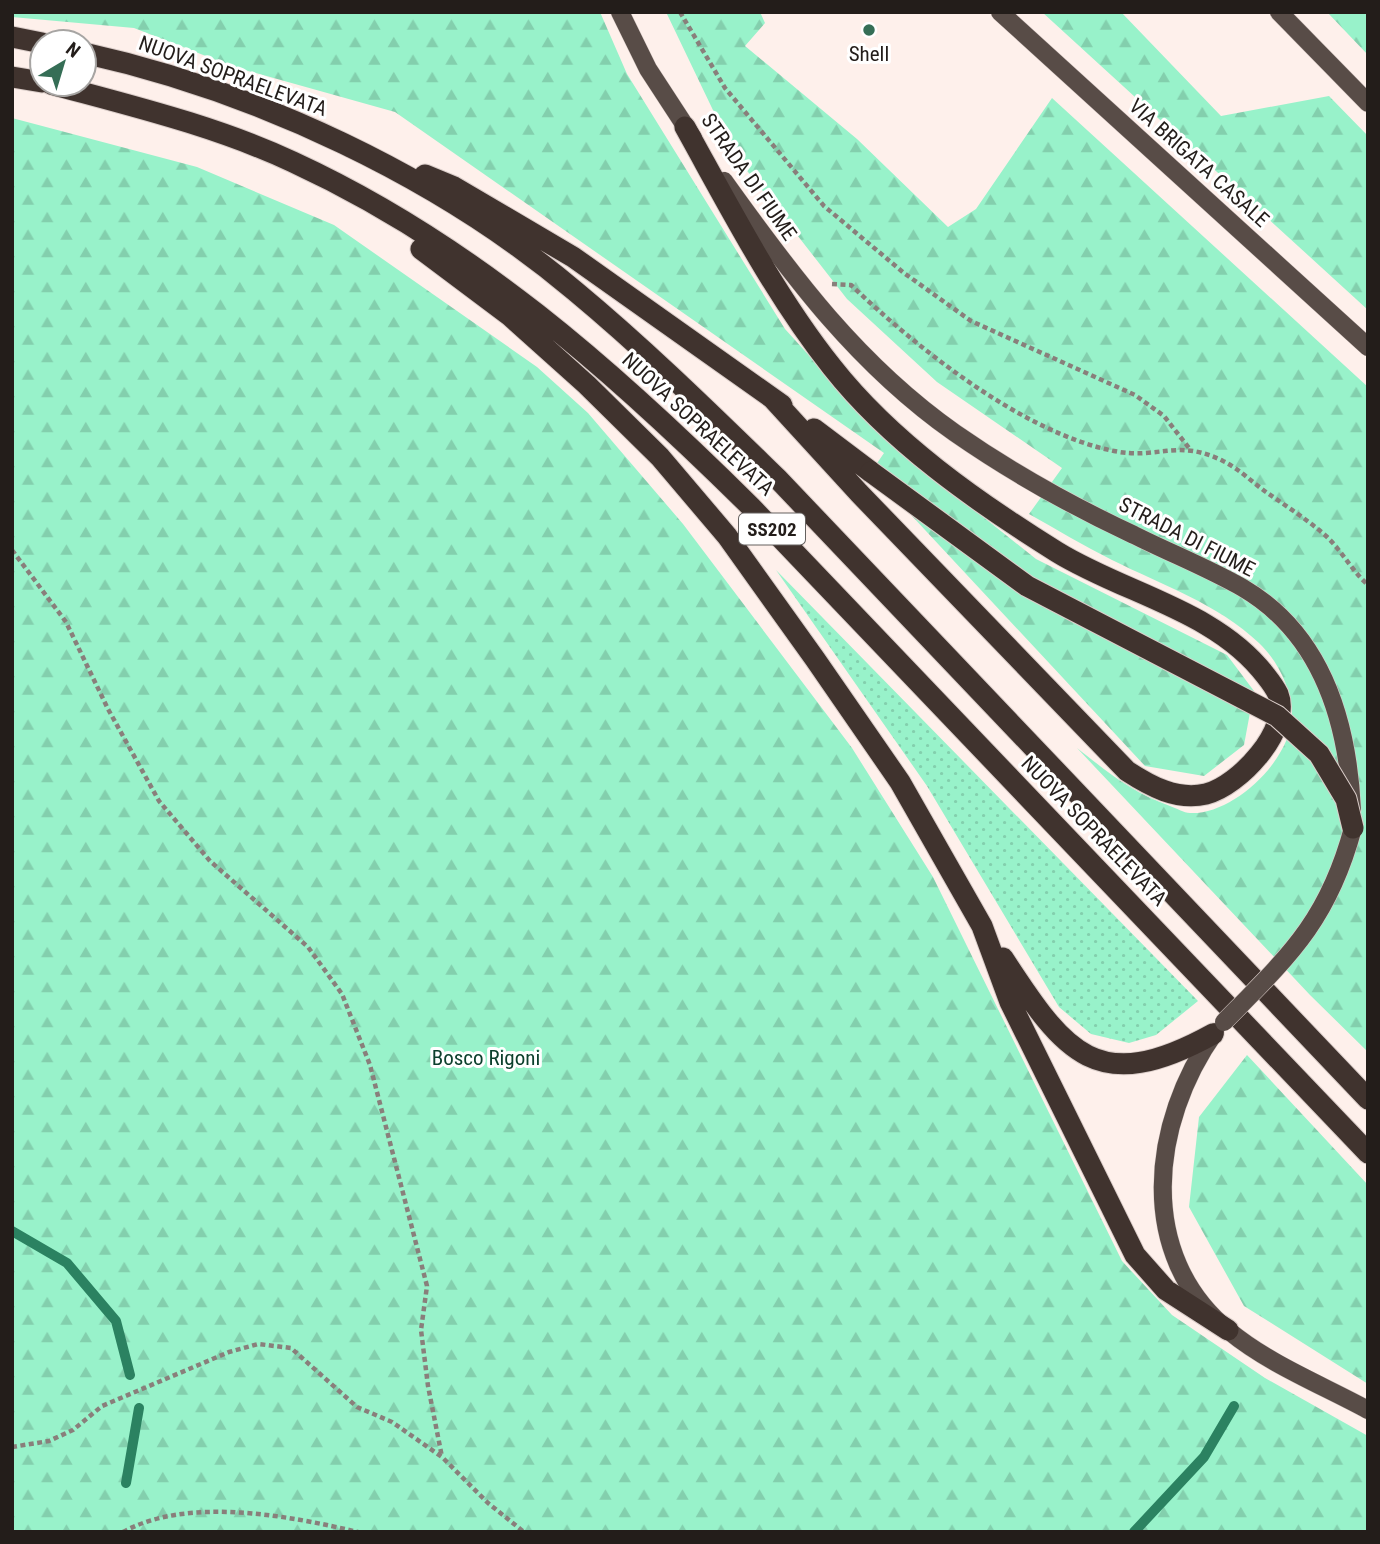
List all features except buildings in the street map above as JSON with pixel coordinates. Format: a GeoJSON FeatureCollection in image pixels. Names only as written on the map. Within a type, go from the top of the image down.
{"type":"FeatureCollection","features":[{"type":"Feature","properties":{"kind":"highway","name":"NUOVA SOPRAELEVATA"},"geometry":{"type":"LineString","coordinates":[[98,56],[133,64],[303,124],[376,159],[465,211],[574,289],[682,386],[777,478],[1368,1099]]}},
{"type":"Feature","properties":{"kind":"highway","name":"NUOVA SOPRAELEVATA"},"geometry":{"type":"LineString","coordinates":[[98,97],[211,129],[292,162],[433,241],[528,304],[656,413],[752,508],[1368,1153]]}},
{"type":"Feature","properties":{"kind":"highway"},"geometry":{"type":"LineString","coordinates":[[303,124],[466,194],[573,257],[773,399],[1027,586],[1277,716],[1319,754],[1346,799],[1353,828]]}},
{"type":"Feature","properties":{"kind":"highway"},"geometry":{"type":"LineString","coordinates":[[685,127],[742,229],[832,368],[909,444],[972,496],[1060,554],[1215,630],[1244,652],[1266,676],[1279,695],[1279,714],[1263,749],[1250,768],[1229,784],[1206,794],[1178,795],[1149,785],[1127,771],[859,493],[773,399]]}},
{"type":"Feature","properties":{"kind":"highway"},"geometry":{"type":"LineString","coordinates":[[292,162],[426,252],[509,315],[587,385],[660,457],[727,536],[900,782],[982,926],[1050,1027],[1071,1047],[1097,1061],[1125,1062],[1176,1054],[1219,1028]]}},
{"type":"Feature","properties":{"kind":"highway"},"geometry":{"type":"LineString","coordinates":[[982,926],[1010,1002],[1135,1255],[1166,1290],[1228,1331]]}},
{"type":"Feature","properties":{"kind":"main road","name":"STRADA DI FIUME"},"geometry":{"type":"LineString","coordinates":[[620,12],[648,69],[685,127],[804,291],[848,342],[917,404],[956,433],[1046,489],[1245,589],[1281,617],[1303,642],[1317,665],[1339,713],[1350,765],[1353,828],[1343,864],[1322,909],[1305,937],[1219,1028],[1176,1106],[1161,1172],[1161,1203],[1174,1257],[1187,1284],[1204,1308],[1228,1331],[1254,1348],[1368,1410]]}},
{"type":"Feature","properties":{"kind":"main road","name":"VIA BRIGATA CASALE"},"geometry":{"type":"LineString","coordinates":[[1000,12],[1368,347]]}},
{"type":"Feature","properties":{"kind":"main road"},"geometry":{"type":"LineString","coordinates":[[1279,12],[1368,103]]}},
{"type":"Feature","properties":{"kind":"path"},"geometry":{"type":"LineString","coordinates":[[680,12],[725,88],[824,206],[904,273],[971,321],[1135,395],[1164,416],[1189,448]]}},
{"type":"Feature","properties":{"kind":"path"},"geometry":{"type":"LineString","coordinates":[[804,291],[835,283],[851,285],[884,316],[936,357],[987,393],[1054,431],[1114,451],[1148,454],[1165,449],[1189,448],[1224,461],[1326,537],[1368,585]]}},
{"type":"Feature","properties":{"kind":"path"},"geometry":{"type":"LineString","coordinates":[[12,550],[66,622],[108,709],[159,801],[209,861],[308,947],[342,994],[370,1065],[427,1286],[421,1331],[428,1386],[442,1457]]}},
{"type":"Feature","properties":{"kind":"path"},"geometry":{"type":"LineString","coordinates":[[12,1447],[49,1441],[73,1430],[102,1406],[229,1352],[258,1344],[291,1348],[357,1407],[392,1422],[442,1457],[488,1503],[524,1532]]}},
{"type":"Feature","properties":{"kind":"path"},"geometry":{"type":"LineString","coordinates":[[123,1532],[160,1519],[186,1514],[227,1513],[307,1520],[358,1532]]}},
{"type":"Feature","properties":{"kind":"green space"},"geometry":{"type":"Polygon","coordinates":[[[12,12],[600,12],[627,74],[785,329],[883,437],[1036,559],[1227,655],[1254,691],[1244,745],[1204,776],[1145,766],[871,472],[884,453],[395,112],[234,67],[134,28],[12,17],[12,12]]]}},
{"type":"Feature","properties":{"kind":"green space"},"geometry":{"type":"Polygon","coordinates":[[[666,12],[760,12],[765,23],[745,46],[857,139],[948,227],[976,209],[1052,98],[1368,387],[1368,1052],[1310,995],[1077,748],[1110,774],[1156,801],[1190,813],[1225,805],[1258,781],[1283,748],[1290,731],[1292,714],[1289,694],[1272,658],[1243,629],[1208,606],[1102,555],[1029,514],[1062,468],[937,382],[847,299],[734,154],[666,12]]]}},
{"type":"Feature","properties":{"kind":"green space"},"geometry":{"type":"Polygon","coordinates":[[[1042,12],[1121,12],[1221,116],[1329,96],[1368,136],[1368,310],[1042,12]]]}},
{"type":"Feature","properties":{"kind":"green space"},"geometry":{"type":"Polygon","coordinates":[[[1327,12],[1368,12],[1368,55],[1327,12]]]}},
{"type":"Feature","properties":{"kind":"green space","name":"Bosco Rigoni"},"geometry":{"type":"Polygon","coordinates":[[[12,118],[197,167],[334,225],[537,367],[588,413],[683,524],[852,748],[933,877],[1122,1261],[1172,1315],[1265,1378],[1368,1436],[1368,1532],[12,1532],[12,118]]]}},
{"type":"Feature","properties":{"kind":"green space"},"geometry":{"type":"Polygon","coordinates":[[[776,570],[1198,1001],[1156,1035],[1129,1043],[1091,1034],[1059,1007],[927,786],[776,570]]]}},
{"type":"Feature","properties":{"kind":"green space"},"geometry":{"type":"Polygon","coordinates":[[[1247,1055],[1368,1185],[1368,1384],[1244,1306],[1189,1207],[1199,1117],[1247,1055]]]}},
{"type":"Feature","properties":{"kind":"waterway"},"geometry":{"type":"LineString","coordinates":[[12,1231],[67,1263],[116,1321],[130,1375]]}},
{"type":"Feature","properties":{"kind":"waterway"},"geometry":{"type":"LineString","coordinates":[[1134,1532],[1204,1457],[1234,1406]]}},
{"type":"Feature","properties":{"kind":"waterway"},"geometry":{"type":"LineString","coordinates":[[126,1483],[139,1408]]}},
{"type":"Feature","properties":{"kind":"place","name":"Shell"},"geometry":{"type":"Point","coordinates":[869,30]}}]}
